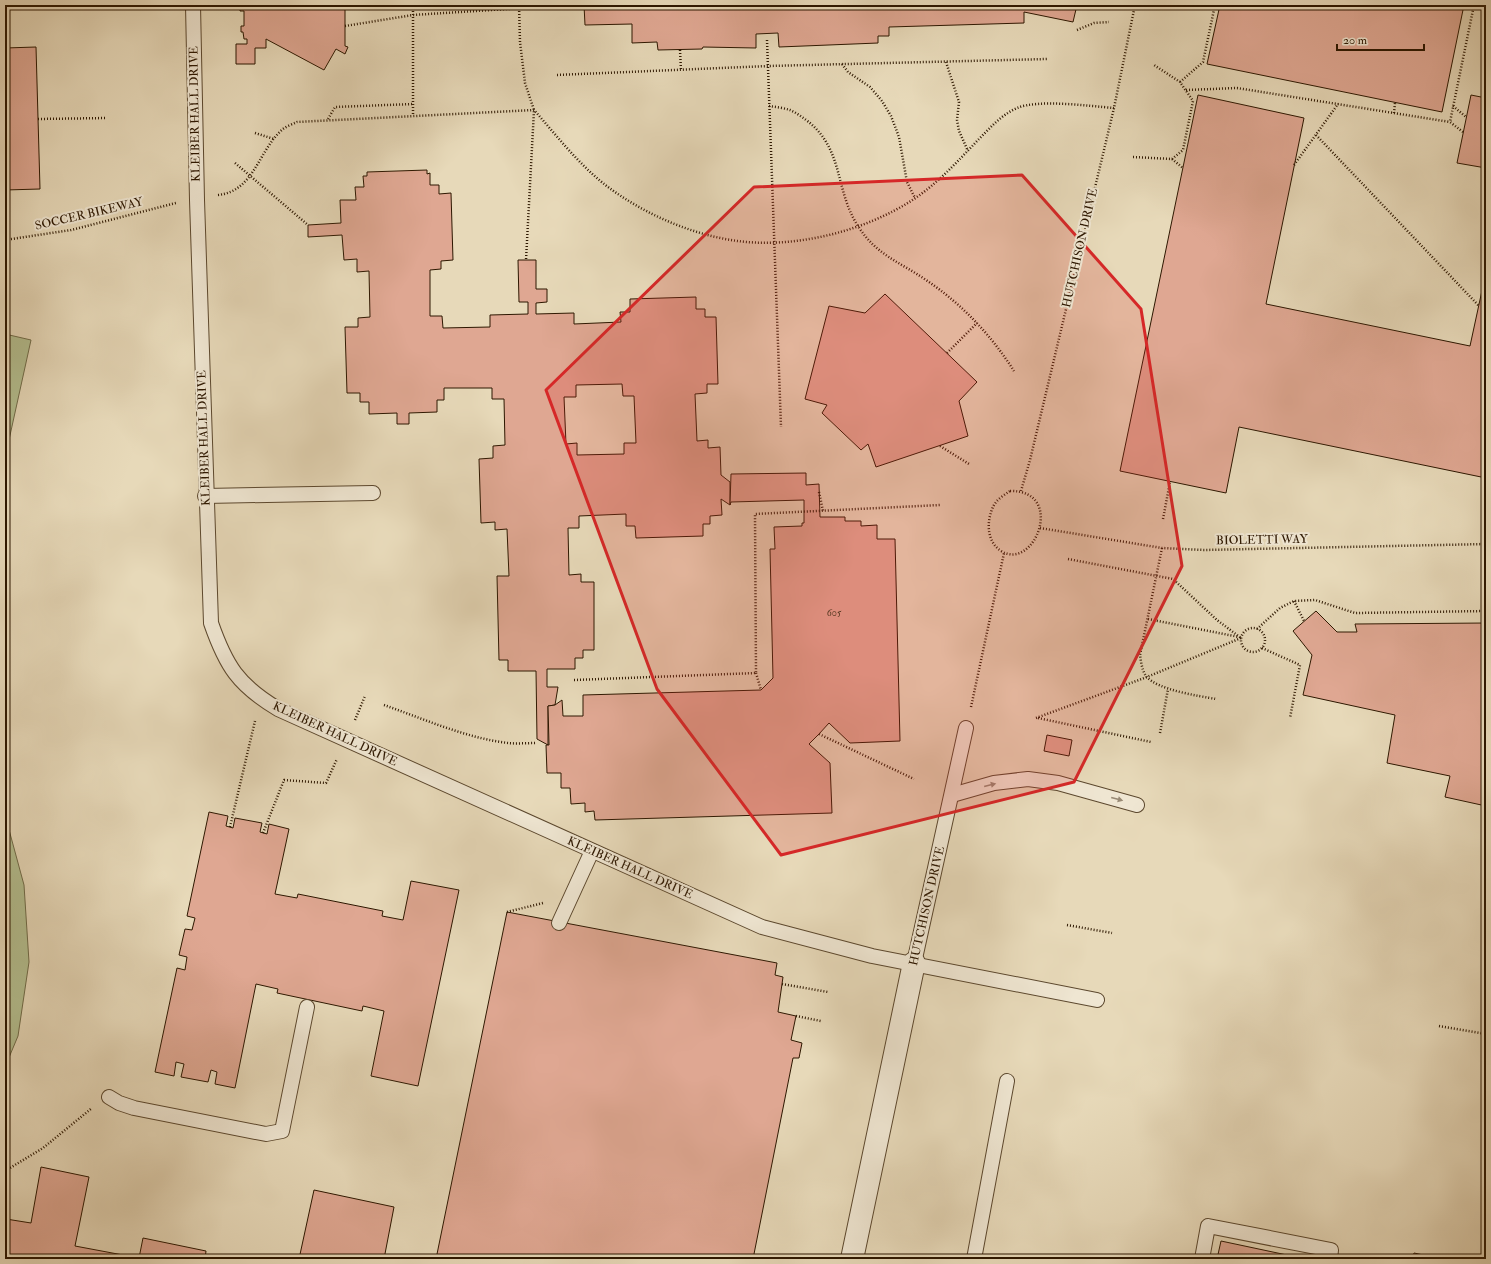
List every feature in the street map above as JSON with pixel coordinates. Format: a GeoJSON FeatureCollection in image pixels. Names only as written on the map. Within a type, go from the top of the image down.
{"type":"FeatureCollection","features":[{"type":"Feature","properties":{"kind":"street","name":"HUTCHISON DRIVE"},"geometry":{"type":"LineString","coordinates":[[852,1259],[914,963]]}},
{"type":"Feature","properties":{"kind":"lane","name":"KLEIBER HALL DRIVE"},"geometry":{"type":"LineString","coordinates":[[193,5],[205,496],[211,623],[221,653],[238,679],[262,699],[278,709],[762,927],[872,956],[1097,1000]]}},
{"type":"Feature","properties":{"kind":"lane"},"geometry":{"type":"LineString","coordinates":[[205,496],[373,493]]}},
{"type":"Feature","properties":{"kind":"lane","name":"HUTCHISON DRIVE"},"geometry":{"type":"LineString","coordinates":[[914,963],[966,728]]}},
{"type":"Feature","properties":{"kind":"lane"},"geometry":{"type":"LineString","coordinates":[[952,795],[994,783],[1028,779],[1058,783],[1137,804]]}},
{"type":"Feature","properties":{"kind":"lane"},"geometry":{"type":"LineString","coordinates":[[559,922],[592,851]]}},
{"type":"Feature","properties":{"kind":"lane"},"geometry":{"type":"LineString","coordinates":[[109,1097],[119,1103],[134,1108],[266,1134],[282,1131],[307,1007]]}},
{"type":"Feature","properties":{"kind":"lane"},"geometry":{"type":"LineString","coordinates":[[974,1259],[1007,1081]]}},
{"type":"Feature","properties":{"kind":"lane"},"geometry":{"type":"LineString","coordinates":[[1202,1259],[1208,1226],[1331,1250],[1330,1259]]}},
{"type":"Feature","properties":{"kind":"path"},"geometry":{"type":"LineString","coordinates":[[413,5],[413,116]]}},
{"type":"Feature","properties":{"kind":"path"},"geometry":{"type":"LineString","coordinates":[[345,26],[413,15],[519,7],[577,5],[584,8]]}},
{"type":"Feature","properties":{"kind":"path","name":"HUTCHISON DRIVE"},"geometry":{"type":"LineString","coordinates":[[1022,491],[1114,108],[1135,5]]}},
{"type":"Feature","properties":{"kind":"path"},"geometry":{"type":"LineString","coordinates":[[1180,82],[1203,62],[1215,5]]}},
{"type":"Feature","properties":{"kind":"path"},"geometry":{"type":"LineString","coordinates":[[1450,122],[1474,6],[1486,9]]}},
{"type":"Feature","properties":{"kind":"path"},"geometry":{"type":"LineString","coordinates":[[519,7],[525,83],[534,110],[526,260]]}},
{"type":"Feature","properties":{"kind":"path"},"geometry":{"type":"LineString","coordinates":[[1076,30],[1094,24],[1109,22]]}},
{"type":"Feature","properties":{"kind":"path"},"geometry":{"type":"LineString","coordinates":[[767,40],[780,427]]}},
{"type":"Feature","properties":{"kind":"path"},"geometry":{"type":"LineString","coordinates":[[680,50],[681,70]]}},
{"type":"Feature","properties":{"kind":"path"},"geometry":{"type":"LineString","coordinates":[[557,75],[768,66],[1047,59]]}},
{"type":"Feature","properties":{"kind":"path"},"geometry":{"type":"LineString","coordinates":[[946,62],[959,102],[957,120],[959,131],[968,151]]}},
{"type":"Feature","properties":{"kind":"path"},"geometry":{"type":"LineString","coordinates":[[842,64],[848,72],[870,87],[882,101],[891,116],[899,137],[907,182],[915,198]]}},
{"type":"Feature","properties":{"kind":"path"},"geometry":{"type":"LineString","coordinates":[[1154,65],[1180,82],[1193,100],[1183,150],[1172,159]]}},
{"type":"Feature","properties":{"kind":"path"},"geometry":{"type":"LineString","coordinates":[[1186,90],[1237,88],[1450,122],[1463,132]]}},
{"type":"Feature","properties":{"kind":"path"},"geometry":{"type":"LineString","coordinates":[[1394,113],[1395,103]]}},
{"type":"Feature","properties":{"kind":"path"},"geometry":{"type":"LineString","coordinates":[[328,120],[335,107],[413,104]]}},
{"type":"Feature","properties":{"kind":"path"},"geometry":{"type":"LineString","coordinates":[[1294,165],[1338,104]]}},
{"type":"Feature","properties":{"kind":"path"},"geometry":{"type":"LineString","coordinates":[[534,110],[585,166],[607,186],[641,208],[679,224],[718,237],[755,242],[774,242],[807,238],[858,227],[888,214],[915,198],[946,173],[995,123],[1018,108],[1043,105],[1079,105],[1114,108]]}},
{"type":"Feature","properties":{"kind":"path"},"geometry":{"type":"LineString","coordinates":[[769,106],[790,110],[805,119],[821,132],[831,149],[843,198],[858,227],[878,250],[898,264],[925,279],[953,299],[977,323],[1001,351],[1014,371]]}},
{"type":"Feature","properties":{"kind":"path"},"geometry":{"type":"LineString","coordinates":[[1453,106],[1466,117]]}},
{"type":"Feature","properties":{"kind":"path"},"geometry":{"type":"LineString","coordinates":[[218,196],[237,190],[250,176],[274,139],[284,128],[297,122],[534,110]]}},
{"type":"Feature","properties":{"kind":"path"},"geometry":{"type":"LineString","coordinates":[[38,119],[107,118]]}},
{"type":"Feature","properties":{"kind":"path"},"geometry":{"type":"LineString","coordinates":[[255,133],[274,139]]}},
{"type":"Feature","properties":{"kind":"path"},"geometry":{"type":"LineString","coordinates":[[1316,135],[1479,306]]}},
{"type":"Feature","properties":{"kind":"path"},"geometry":{"type":"LineString","coordinates":[[1133,157],[1172,159],[1183,168]]}},
{"type":"Feature","properties":{"kind":"path"},"geometry":{"type":"LineString","coordinates":[[235,164],[308,225]]}},
{"type":"Feature","properties":{"kind":"path","name":"SOCCER BIKEWAY"},"geometry":{"type":"LineString","coordinates":[[5,240],[72,230],[176,203]]}},
{"type":"Feature","properties":{"kind":"path"},"geometry":{"type":"LineString","coordinates":[[947,353],[977,323]]}},
{"type":"Feature","properties":{"kind":"path"},"geometry":{"type":"LineString","coordinates":[[940,446],[969,464]]}},
{"type":"Feature","properties":{"kind":"path"},"geometry":{"type":"LineString","coordinates":[[1163,519],[1170,482]]}},
{"type":"Feature","properties":{"kind":"path"},"geometry":{"type":"LineString","coordinates":[[1010,491],[1022,491],[1031,496],[1038,503],[1041,515],[1040,528],[1035,541],[1026,550],[1015,554],[1004,553],[996,548],[988,531],[993,507],[1001,497],[1010,491]]}},
{"type":"Feature","properties":{"kind":"path"},"geometry":{"type":"LineString","coordinates":[[819,492],[823,511]]}},
{"type":"Feature","properties":{"kind":"path"},"geometry":{"type":"LineString","coordinates":[[761,690],[756,673],[755,514],[940,505]]}},
{"type":"Feature","properties":{"kind":"path","name":"BIOLETTI WAY"},"geometry":{"type":"LineString","coordinates":[[1040,528],[1162,548],[1204,550],[1486,544]]}},
{"type":"Feature","properties":{"kind":"path"},"geometry":{"type":"LineString","coordinates":[[1162,548],[1140,655],[1142,667],[1147,677],[1168,689],[1216,699]]}},
{"type":"Feature","properties":{"kind":"path"},"geometry":{"type":"LineString","coordinates":[[966,728],[1004,553]]}},
{"type":"Feature","properties":{"kind":"path"},"geometry":{"type":"LineString","coordinates":[[1068,559],[1173,580],[1217,620],[1241,638],[1242,645],[1248,651],[1255,652],[1262,648],[1265,641],[1260,630],[1257,628]]}},
{"type":"Feature","properties":{"kind":"path"},"geometry":{"type":"LineString","coordinates":[[1151,742],[1036,718],[1147,677],[1241,638],[1249,629],[1257,628],[1280,608],[1294,601],[1315,600],[1355,612],[1486,611]]}},
{"type":"Feature","properties":{"kind":"path"},"geometry":{"type":"LineString","coordinates":[[1294,601],[1304,621]]}},
{"type":"Feature","properties":{"kind":"path"},"geometry":{"type":"LineString","coordinates":[[1148,619],[1241,638]]}},
{"type":"Feature","properties":{"kind":"path"},"geometry":{"type":"LineString","coordinates":[[1262,648],[1300,665],[1290,718]]}},
{"type":"Feature","properties":{"kind":"path"},"geometry":{"type":"LineString","coordinates":[[574,680],[756,673]]}},
{"type":"Feature","properties":{"kind":"path"},"geometry":{"type":"LineString","coordinates":[[1160,733],[1168,689]]}},
{"type":"Feature","properties":{"kind":"path"},"geometry":{"type":"LineString","coordinates":[[263,833],[284,780],[326,783],[365,696]]}},
{"type":"Feature","properties":{"kind":"path"},"geometry":{"type":"LineString","coordinates":[[230,827],[256,717],[262,699]]}},
{"type":"Feature","properties":{"kind":"path"},"geometry":{"type":"LineString","coordinates":[[384,705],[462,732],[488,739],[509,744],[536,743]]}},
{"type":"Feature","properties":{"kind":"path"},"geometry":{"type":"LineString","coordinates":[[819,734],[914,779]]}},
{"type":"Feature","properties":{"kind":"path"},"geometry":{"type":"LineString","coordinates":[[507,912],[571,896]]}},
{"type":"Feature","properties":{"kind":"path"},"geometry":{"type":"LineString","coordinates":[[1067,925],[1112,934]]}},
{"type":"Feature","properties":{"kind":"path"},"geometry":{"type":"LineString","coordinates":[[782,984],[828,992]]}},
{"type":"Feature","properties":{"kind":"path"},"geometry":{"type":"LineString","coordinates":[[796,1016],[821,1021]]}},
{"type":"Feature","properties":{"kind":"path"},"geometry":{"type":"LineString","coordinates":[[1439,1026],[1486,1034]]}},
{"type":"Feature","properties":{"kind":"path"},"geometry":{"type":"LineString","coordinates":[[5,1171],[43,1148],[89,1110],[109,1097]]}},
{"type":"Feature","properties":{"kind":"highlighted area"},"geometry":{"type":"Polygon","coordinates":[[[1022,175],[1141,309],[1182,566],[1074,782],[781,855],[657,689],[546,390],[754,187],[1022,175]]]}},
{"type":"Feature","properties":{"kind":"green space"},"geometry":{"type":"Polygon","coordinates":[[[5,334],[31,340],[5,458],[5,334]]]}},
{"type":"Feature","properties":{"kind":"green space"},"geometry":{"type":"Polygon","coordinates":[[[5,815],[24,885],[29,962],[18,1036],[5,1067],[5,815]]]}},
{"type":"Feature","properties":{"kind":"building"},"geometry":{"type":"Polygon","coordinates":[[[240,5],[345,5],[345,46],[348,47],[345,54],[336,49],[324,70],[266,39],[266,48],[255,48],[255,64],[236,64],[236,44],[247,44],[247,39],[244,39],[243,32],[241,32],[241,26],[244,26],[244,11],[240,11],[240,5]]]}},
{"type":"Feature","properties":{"kind":"building"},"geometry":{"type":"Polygon","coordinates":[[[584,5],[1077,5],[1073,22],[1024,12],[1024,23],[889,27],[889,36],[878,36],[878,43],[779,47],[778,33],[756,34],[756,48],[703,47],[702,49],[658,50],[657,42],[632,43],[632,24],[585,25],[584,5]]]}},
{"type":"Feature","properties":{"kind":"building"},"geometry":{"type":"Polygon","coordinates":[[[1220,5],[1464,5],[1442,112],[1207,64],[1220,5]]]}},
{"type":"Feature","properties":{"kind":"building"},"geometry":{"type":"Polygon","coordinates":[[[36,47],[40,189],[5,190],[5,48],[36,47]]]}},
{"type":"Feature","properties":{"kind":"building"},"geometry":{"type":"Polygon","coordinates":[[[1198,95],[1304,118],[1266,304],[1470,346],[1486,272],[1486,478],[1239,427],[1226,493],[1120,471],[1198,95]]]}},
{"type":"Feature","properties":{"kind":"building"},"geometry":{"type":"Polygon","coordinates":[[[1471,95],[1486,98],[1486,168],[1457,163],[1471,95]]]}},
{"type":"Feature","properties":{"kind":"building"},"geometry":{"type":"Polygon","coordinates":[[[427,170],[427,174],[430,173],[430,185],[439,185],[439,194],[451,193],[453,260],[441,261],[441,269],[430,270],[430,316],[442,316],[443,328],[490,327],[490,315],[528,314],[528,302],[519,302],[518,260],[536,260],[536,289],[547,289],[547,302],[536,303],[536,314],[574,313],[574,324],[621,322],[620,312],[630,312],[630,299],[696,297],[696,309],[705,309],[705,317],[716,317],[718,384],[707,384],[707,393],[695,394],[697,441],[708,440],[708,448],[720,447],[721,475],[730,482],[730,505],[721,499],[722,515],[710,516],[710,524],[703,524],[703,536],[636,538],[635,526],[626,526],[626,514],[579,516],[579,528],[568,528],[569,575],[581,574],[581,582],[594,582],[594,650],[583,650],[583,658],[575,658],[575,669],[547,669],[547,687],[558,687],[555,705],[548,706],[548,745],[537,739],[536,671],[508,671],[508,660],[499,660],[497,576],[509,576],[507,529],[495,530],[495,522],[481,523],[479,459],[493,458],[493,446],[505,445],[504,399],[492,399],[492,388],[444,388],[444,400],[437,400],[437,412],[409,413],[409,424],[397,424],[397,413],[369,414],[369,402],[360,402],[360,393],[347,393],[345,327],[358,327],[358,318],[370,317],[369,271],[357,272],[357,259],[344,260],[342,235],[308,237],[308,225],[341,223],[340,200],[356,200],[355,187],[364,187],[363,176],[367,176],[367,172],[427,170]],[[622,384],[576,385],[576,397],[564,397],[566,444],[577,443],[577,455],[624,454],[624,443],[636,443],[634,396],[623,396],[622,384]]]}},
{"type":"Feature","properties":{"kind":"building"},"geometry":{"type":"Polygon","coordinates":[[[885,294],[977,382],[959,401],[968,436],[876,467],[868,444],[861,450],[822,413],[827,405],[805,399],[829,306],[865,313],[885,294]]]}},
{"type":"Feature","properties":{"kind":"building"},"geometry":{"type":"Polygon","coordinates":[[[806,473],[806,485],[819,484],[820,517],[845,517],[845,521],[861,521],[861,526],[877,525],[877,539],[895,539],[900,741],[850,743],[829,723],[809,744],[830,763],[832,813],[595,820],[594,811],[585,812],[585,803],[571,804],[570,788],[561,788],[561,773],[547,773],[546,745],[549,745],[548,706],[555,705],[562,700],[563,716],[583,716],[583,695],[761,690],[773,678],[770,549],[775,549],[774,527],[802,526],[802,523],[804,523],[804,500],[731,502],[730,505],[731,474],[806,473]]]}},
{"type":"Feature","properties":{"kind":"building"},"geometry":{"type":"Polygon","coordinates":[[[1316,611],[1337,632],[1357,632],[1355,624],[1486,623],[1486,806],[1445,797],[1450,776],[1387,763],[1395,715],[1303,695],[1312,655],[1293,631],[1316,611]]]}},
{"type":"Feature","properties":{"kind":"building"},"geometry":{"type":"Polygon","coordinates":[[[1047,735],[1072,740],[1069,756],[1044,751],[1047,735]]]}},
{"type":"Feature","properties":{"kind":"building"},"geometry":{"type":"Polygon","coordinates":[[[209,812],[228,816],[226,826],[233,828],[235,818],[262,823],[260,832],[267,834],[269,824],[289,829],[275,894],[297,898],[298,894],[383,911],[382,916],[403,920],[411,881],[459,890],[418,1086],[371,1076],[384,1011],[363,1006],[362,1011],[277,993],[278,989],[256,984],[235,1088],[215,1084],[217,1072],[211,1070],[208,1082],[181,1077],[184,1064],[176,1062],[174,1076],[155,1072],[177,968],[185,970],[187,957],[179,955],[185,929],[192,930],[195,918],[187,916],[209,812]]]}},
{"type":"Feature","properties":{"kind":"building"},"geometry":{"type":"Polygon","coordinates":[[[507,912],[777,963],[775,975],[783,977],[778,1012],[796,1016],[791,1040],[802,1043],[799,1058],[793,1058],[753,1259],[436,1259],[507,912]]]}},
{"type":"Feature","properties":{"kind":"building"},"geometry":{"type":"Polygon","coordinates":[[[41,1167],[89,1177],[75,1246],[139,1258],[143,1238],[206,1251],[205,1259],[5,1259],[6,1219],[31,1223],[41,1167]]]}},
{"type":"Feature","properties":{"kind":"building"},"geometry":{"type":"Polygon","coordinates":[[[314,1190],[394,1207],[384,1259],[299,1259],[314,1190]]]}},
{"type":"Feature","properties":{"kind":"building"},"geometry":{"type":"Polygon","coordinates":[[[1221,1241],[1301,1258],[1301,1259],[1217,1259],[1221,1241]]]}},
{"type":"Feature","properties":{"kind":"building"},"geometry":{"type":"Polygon","coordinates":[[[1414,1253],[1442,1259],[1412,1259],[1414,1253]]]}}]}
